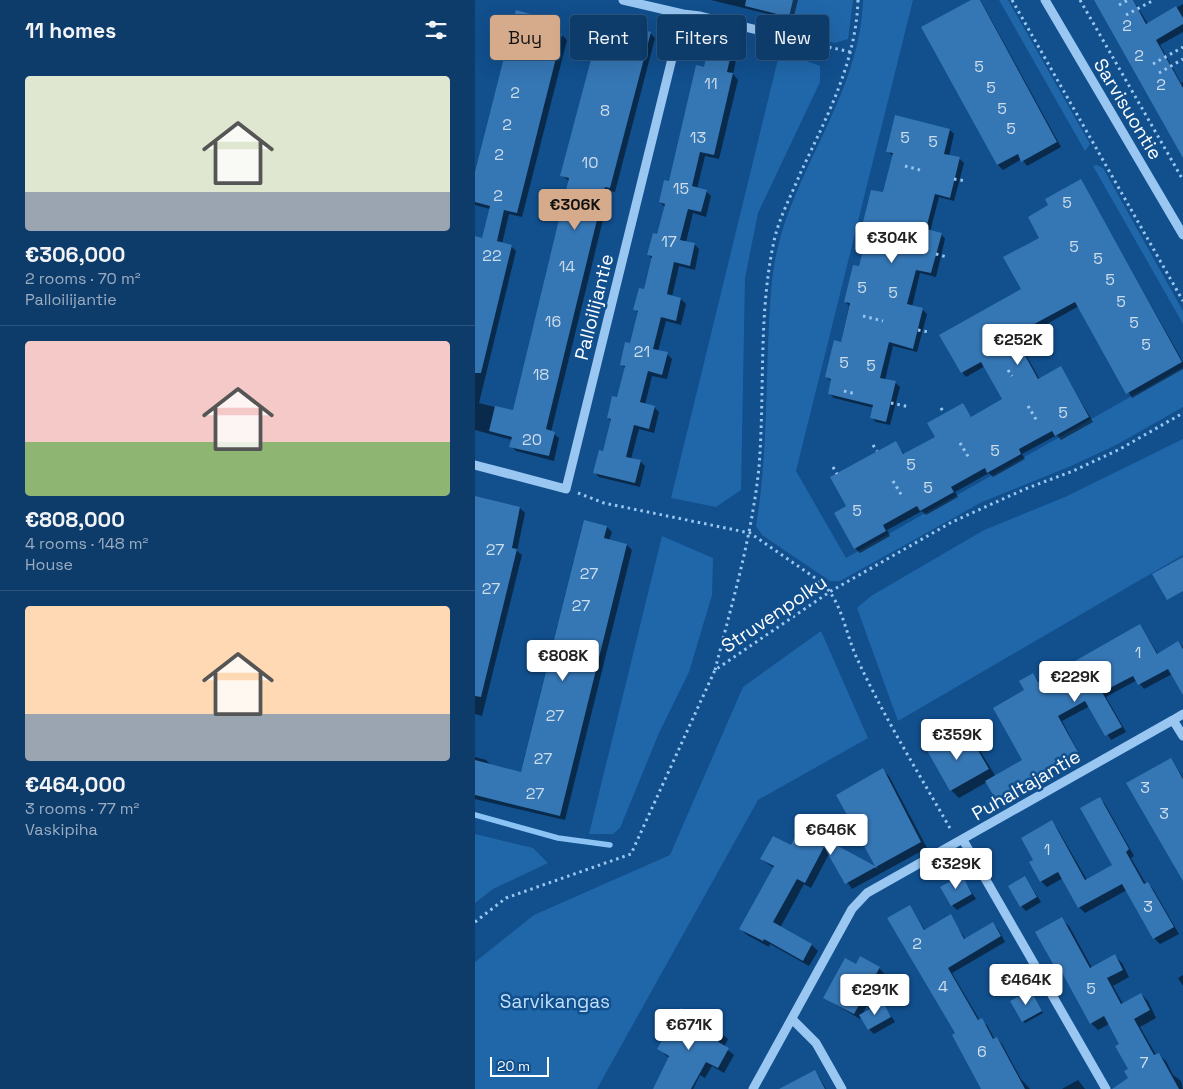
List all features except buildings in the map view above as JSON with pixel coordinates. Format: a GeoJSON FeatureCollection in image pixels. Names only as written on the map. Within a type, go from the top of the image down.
{"type":"FeatureCollection","features":[{"type":"Feature","properties":{"kind":"street"},"geometry":{"type":"LineString","coordinates":[[623,0],[756,30]]}},
{"type":"Feature","properties":{"kind":"street","name":"Sarvisuontie"},"geometry":{"type":"LineString","coordinates":[[1045,0],[1183,235]]}},
{"type":"Feature","properties":{"kind":"street","name":"Palloilijantie"},"geometry":{"type":"LineString","coordinates":[[566,489],[683,14]]}},
{"type":"Feature","properties":{"kind":"street"},"geometry":{"type":"LineString","coordinates":[[475,465],[566,489]]}},
{"type":"Feature","properties":{"kind":"street","name":"Puhaltajantie"},"geometry":{"type":"LineString","coordinates":[[753,1089],[858,901],[867,893],[1183,714]]}},
{"type":"Feature","properties":{"kind":"street"},"geometry":{"type":"LineString","coordinates":[[1173,720],[1183,736]]}},
{"type":"Feature","properties":{"kind":"street"},"geometry":{"type":"LineString","coordinates":[[963,840],[1105,1089]]}},
{"type":"Feature","properties":{"kind":"street"},"geometry":{"type":"LineString","coordinates":[[792,1019],[816,1043],[842,1089]]}},
{"type":"Feature","properties":{"kind":"path"},"geometry":{"type":"LineString","coordinates":[[715,670],[750,534],[759,466],[765,296],[771,255],[786,205],[836,97],[851,52],[858,0]]}},
{"type":"Feature","properties":{"kind":"path"},"geometry":{"type":"LineString","coordinates":[[1012,0],[1183,300]]}},
{"type":"Feature","properties":{"kind":"path"},"geometry":{"type":"LineString","coordinates":[[1081,0],[1183,180]]}},
{"type":"Feature","properties":{"kind":"path"},"geometry":{"type":"LineString","coordinates":[[1119,5],[1128,0]]}},
{"type":"Feature","properties":{"kind":"path"},"geometry":{"type":"LineString","coordinates":[[1126,15],[1154,0]]}},
{"type":"Feature","properties":{"kind":"path"},"geometry":{"type":"LineString","coordinates":[[829,47],[851,52]]}},
{"type":"Feature","properties":{"kind":"path"},"geometry":{"type":"LineString","coordinates":[[1153,64],[1183,47]]}},
{"type":"Feature","properties":{"kind":"path"},"geometry":{"type":"LineString","coordinates":[[1159,73],[1183,60]]}},
{"type":"Feature","properties":{"kind":"path"},"geometry":{"type":"LineString","coordinates":[[905,166],[920,170]]}},
{"type":"Feature","properties":{"kind":"path"},"geometry":{"type":"LineString","coordinates":[[955,178],[966,182]]}},
{"type":"Feature","properties":{"kind":"path"},"geometry":{"type":"LineString","coordinates":[[881,241],[902,246]]}},
{"type":"Feature","properties":{"kind":"path"},"geometry":{"type":"LineString","coordinates":[[936,254],[947,257]]}},
{"type":"Feature","properties":{"kind":"path"},"geometry":{"type":"LineString","coordinates":[[863,316],[883,321]]}},
{"type":"Feature","properties":{"kind":"path"},"geometry":{"type":"LineString","coordinates":[[917,330],[929,332]]}},
{"type":"Feature","properties":{"kind":"path"},"geometry":{"type":"LineString","coordinates":[[1008,370],[1012,376]]}},
{"type":"Feature","properties":{"kind":"path"},"geometry":{"type":"LineString","coordinates":[[844,391],[856,394]]}},
{"type":"Feature","properties":{"kind":"path"},"geometry":{"type":"LineString","coordinates":[[891,402],[910,408]]}},
{"type":"Feature","properties":{"kind":"path"},"geometry":{"type":"LineString","coordinates":[[1028,406],[1037,421]]}},
{"type":"Feature","properties":{"kind":"path"},"geometry":{"type":"LineString","coordinates":[[941,408],[944,414]]}},
{"type":"Feature","properties":{"kind":"path","name":"Struvenpolku"},"geometry":{"type":"LineString","coordinates":[[475,922],[506,898],[631,854],[715,670],[831,591],[952,522],[1025,489],[1073,471],[1119,449],[1183,413]]}},
{"type":"Feature","properties":{"kind":"path"},"geometry":{"type":"LineString","coordinates":[[960,443],[969,458]]}},
{"type":"Feature","properties":{"kind":"path"},"geometry":{"type":"LineString","coordinates":[[873,445],[877,451]]}},
{"type":"Feature","properties":{"kind":"path"},"geometry":{"type":"LineString","coordinates":[[833,467],[837,474]]}},
{"type":"Feature","properties":{"kind":"path"},"geometry":{"type":"LineString","coordinates":[[893,481],[902,496]]}},
{"type":"Feature","properties":{"kind":"path"},"geometry":{"type":"LineString","coordinates":[[566,489],[603,503],[750,534],[821,582],[831,591],[855,653],[885,713],[953,834],[963,840]]}},
{"type":"Feature","properties":{"kind":"green space"},"geometry":{"type":"Polygon","coordinates":[[[793,0],[853,0],[848,39],[835,43],[829,41],[829,15],[789,15],[793,0]]]}},
{"type":"Feature","properties":{"kind":"green space"},"geometry":{"type":"Polygon","coordinates":[[[863,0],[913,0],[796,471],[846,558],[1183,367],[1183,407],[1118,444],[1071,466],[982,502],[840,581],[830,581],[762,535],[756,526],[764,458],[768,344],[774,265],[790,209],[829,122],[852,63],[860,32],[863,0]]]}},
{"type":"Feature","properties":{"kind":"green space"},"geometry":{"type":"Polygon","coordinates":[[[999,0],[1008,0],[1090,144],[1085,151],[999,0]]]}},
{"type":"Feature","properties":{"kind":"green space"},"geometry":{"type":"Polygon","coordinates":[[[778,60],[804,60],[820,66],[820,82],[758,213],[745,278],[741,490],[716,507],[671,498],[778,60]]]}},
{"type":"Feature","properties":{"kind":"green space"},"geometry":{"type":"Polygon","coordinates":[[[1097,165],[1103,168],[1183,311],[1183,324],[1093,166],[1097,165]]]}},
{"type":"Feature","properties":{"kind":"green space"},"geometry":{"type":"Polygon","coordinates":[[[1183,439],[1183,555],[898,721],[857,608],[871,596],[984,530],[1065,497],[1183,439]]]}},
{"type":"Feature","properties":{"kind":"green space"},"geometry":{"type":"Polygon","coordinates":[[[662,536],[713,558],[712,595],[689,672],[659,733],[620,828],[613,834],[589,834],[662,536]]]}},
{"type":"Feature","properties":{"kind":"green space","name":"Sarvikangas"},"geometry":{"type":"Polygon","coordinates":[[[821,631],[868,738],[758,800],[597,1089],[475,1089],[475,962],[534,915],[670,855],[743,687],[821,631]]]}},
{"type":"Feature","properties":{"kind":"green space"},"geometry":{"type":"Polygon","coordinates":[[[475,834],[533,848],[548,863],[493,889],[475,903],[475,834]]]}},
{"type":"Feature","properties":{"kind":"waterway"},"geometry":{"type":"LineString","coordinates":[[475,815],[558,838],[610,845]]}}]}
